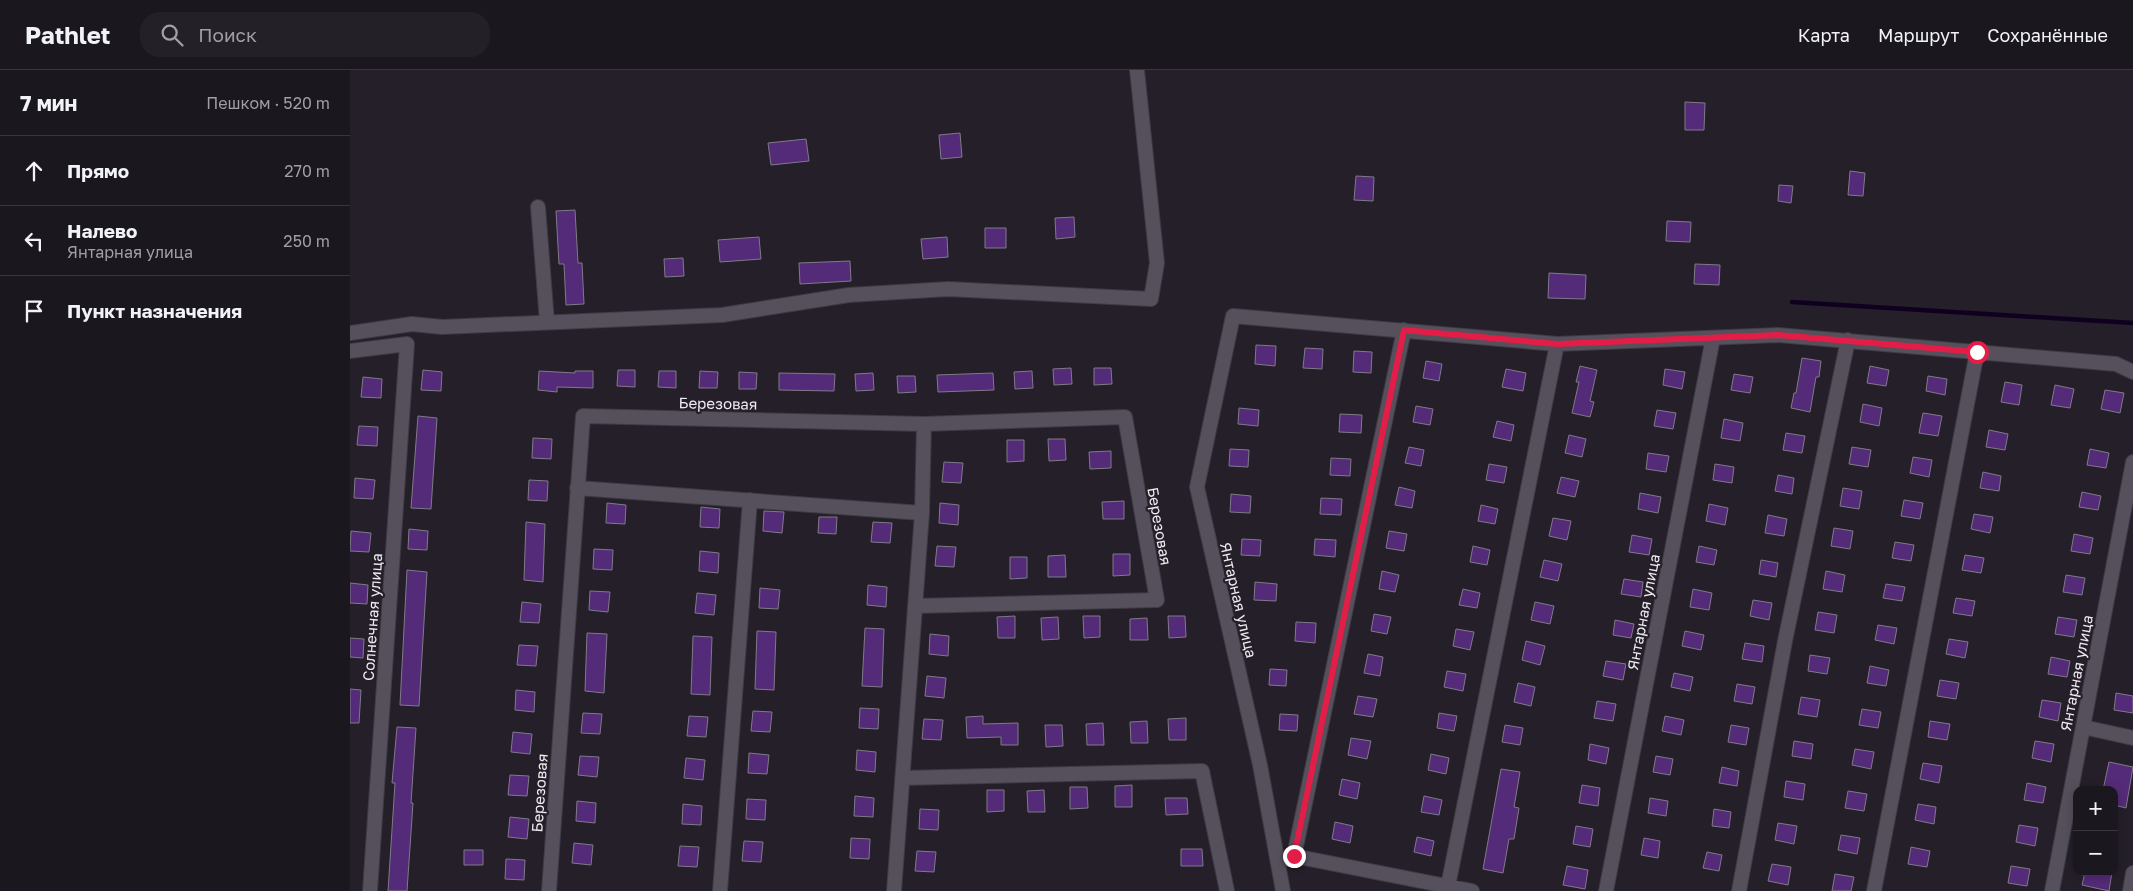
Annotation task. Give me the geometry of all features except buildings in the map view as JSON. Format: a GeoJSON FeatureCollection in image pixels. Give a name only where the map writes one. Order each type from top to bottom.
{"type":"FeatureCollection","features":[{"type":"Feature","properties":{"kind":"street"},"geometry":{"type":"LineString","coordinates":[[350,333],[412,324],[442,327],[722,314],[849,296],[948,289],[1151,299],[1157,263],[1137,70]]}},
{"type":"Feature","properties":{"kind":"street"},"geometry":{"type":"LineString","coordinates":[[538,207],[546,322]]}},
{"type":"Feature","properties":{"kind":"street","name":"Янтарная улица"},"geometry":{"type":"LineString","coordinates":[[1283,891],[1260,765],[1197,487],[1233,316],[1404,330]]}},
{"type":"Feature","properties":{"kind":"street"},"geometry":{"type":"LineString","coordinates":[[1294,856],[1404,330],[1557,344],[1778,335],[2116,364],[2133,372]]}},
{"type":"Feature","properties":{"kind":"street","name":"Янтарная улица"},"geometry":{"type":"LineString","coordinates":[[1606,891],[1713,338]]}},
{"type":"Feature","properties":{"kind":"street"},"geometry":{"type":"LineString","coordinates":[[1739,891],[1785,641],[1848,340]]}},
{"type":"Feature","properties":{"kind":"street","name":"Солнечная улица"},"geometry":{"type":"LineString","coordinates":[[350,351],[407,344],[370,891]]}},
{"type":"Feature","properties":{"kind":"street"},"geometry":{"type":"LineString","coordinates":[[1448,888],[1557,344]]}},
{"type":"Feature","properties":{"kind":"street"},"geometry":{"type":"LineString","coordinates":[[1874,891],[1977,352]]}},
{"type":"Feature","properties":{"kind":"street","name":"Березовая"},"geometry":{"type":"LineString","coordinates":[[549,891],[583,416],[924,424],[1125,417],[1157,600],[915,606]]}},
{"type":"Feature","properties":{"kind":"street"},"geometry":{"type":"LineString","coordinates":[[894,891],[922,513],[924,424]]}},
{"type":"Feature","properties":{"kind":"street","name":"Янтарная улица"},"geometry":{"type":"LineString","coordinates":[[2052,891],[2133,462]]}},
{"type":"Feature","properties":{"kind":"street"},"geometry":{"type":"LineString","coordinates":[[577,488],[922,513]]}},
{"type":"Feature","properties":{"kind":"street"},"geometry":{"type":"LineString","coordinates":[[720,891],[750,500]]}},
{"type":"Feature","properties":{"kind":"street"},"geometry":{"type":"LineString","coordinates":[[2082,728],[2133,738]]}},
{"type":"Feature","properties":{"kind":"street"},"geometry":{"type":"LineString","coordinates":[[902,778],[1202,771],[1227,891]]}},
{"type":"Feature","properties":{"kind":"street"},"geometry":{"type":"LineString","coordinates":[[1279,861],[1294,856],[1448,888],[1472,891]]}},
{"type":"Feature","properties":{"kind":"street"},"geometry":{"type":"LineString","coordinates":[[2130,891],[2133,873]]}},
{"type":"Feature","properties":{"kind":"waterway"},"geometry":{"type":"LineString","coordinates":[[1792,302],[2133,323]]}},
{"type":"Feature","properties":{"kind":"route"},"geometry":{"type":"LineString","coordinates":[[1294,856],[1404,330],[1557,344],[1778,335],[1977,352]]}}]}
